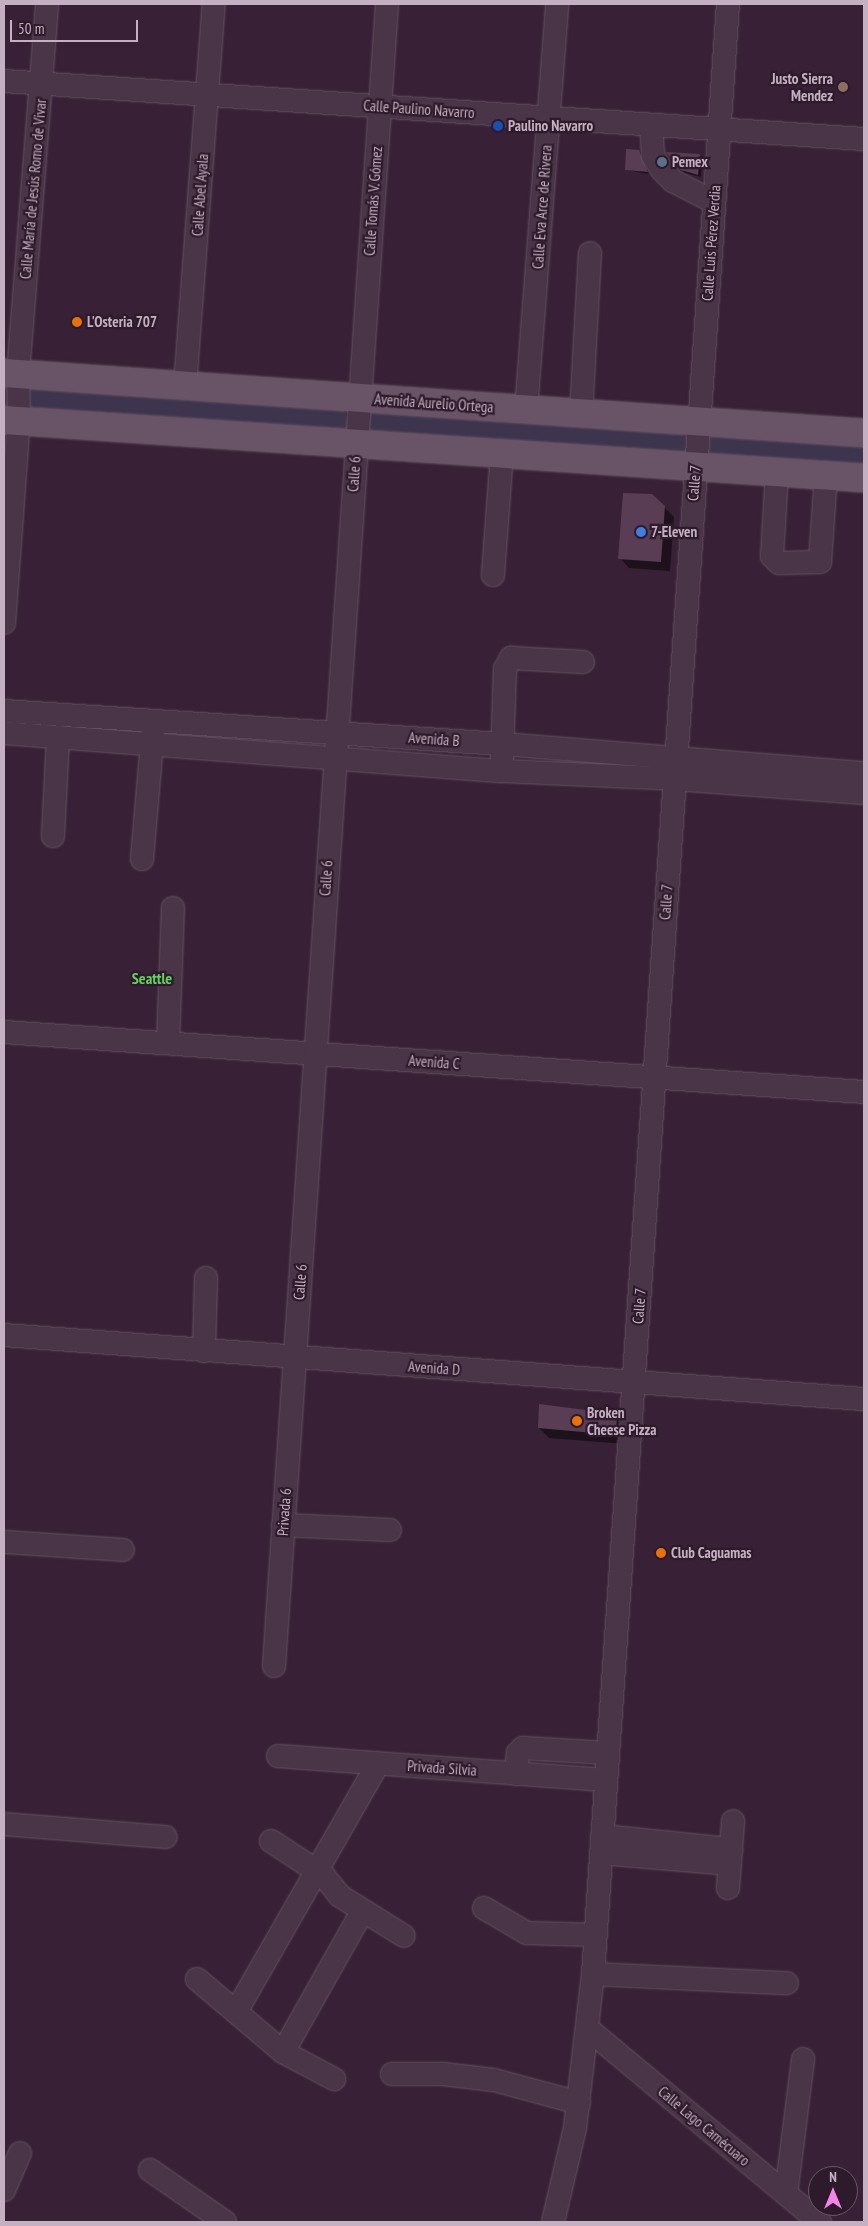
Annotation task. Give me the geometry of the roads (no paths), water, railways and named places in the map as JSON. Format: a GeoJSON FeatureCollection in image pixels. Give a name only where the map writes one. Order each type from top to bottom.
{"type":"FeatureCollection","features":[{"type":"Feature","properties":{"kind":"main road","name":"Avenida Aurelio Ortega"},"geometry":{"type":"LineString","coordinates":[[11,374],[864,433]]}},
{"type":"Feature","properties":{"kind":"main road"},"geometry":{"type":"LineString","coordinates":[[11,420],[864,478]]}},
{"type":"Feature","properties":{"kind":"street","name":"Calle María de Jesús Romo de Vivar"},"geometry":{"type":"LineString","coordinates":[[4,622],[11,374],[41,84],[47,4]]}},
{"type":"Feature","properties":{"kind":"street","name":"Calle Abel Ayala"},"geometry":{"type":"LineString","coordinates":[[185,386],[214,4]]}},
{"type":"Feature","properties":{"kind":"street","name":"Calle Tomás V. Gómez"},"geometry":{"type":"LineString","coordinates":[[359,398],[387,4]]}},
{"type":"Feature","properties":{"kind":"street","name":"Calle Eva Arce de Rivera"},"geometry":{"type":"LineString","coordinates":[[526,410],[557,4]]}},
{"type":"Feature","properties":{"kind":"street","name":"Calle Luis Pérez Verdia"},"geometry":{"type":"LineString","coordinates":[[698,422],[728,4]]}},
{"type":"Feature","properties":{"kind":"street","name":"Calle Paulino Navarro"},"geometry":{"type":"LineString","coordinates":[[4,81],[864,139]]}},
{"type":"Feature","properties":{"kind":"street"},"geometry":{"type":"LineString","coordinates":[[651,125],[653,156],[662,170],[673,181],[714,202]]}},
{"type":"Feature","properties":{"kind":"street"},"geometry":{"type":"LineString","coordinates":[[581,414],[590,253]]}},
{"type":"Feature","properties":{"kind":"street","name":"Calle 6"},"geometry":{"type":"LineString","coordinates":[[295,1358],[359,398]]}},
{"type":"Feature","properties":{"kind":"street","name":"Calle 7"},"geometry":{"type":"LineString","coordinates":[[554,2222],[579,2104],[593,1974],[698,422]]}},
{"type":"Feature","properties":{"kind":"street"},"geometry":{"type":"LineString","coordinates":[[493,575],[502,453]]}},
{"type":"Feature","properties":{"kind":"street"},"geometry":{"type":"LineString","coordinates":[[777,472],[772,556],[779,563],[820,562],[826,475]]}},
{"type":"Feature","properties":{"kind":"street"},"geometry":{"type":"LineString","coordinates":[[502,772],[505,669],[511,658],[583,662]]}},
{"type":"Feature","properties":{"kind":"street","name":"Avenida B"},"geometry":{"type":"LineString","coordinates":[[4,711],[502,744],[864,793]]}},
{"type":"Feature","properties":{"kind":"street"},"geometry":{"type":"LineString","coordinates":[[142,859],[154,721]]}},
{"type":"Feature","properties":{"kind":"street","name":"Avenida B"},"geometry":{"type":"LineString","coordinates":[[4,733],[502,772],[675,768],[864,773]]}},
{"type":"Feature","properties":{"kind":"street"},"geometry":{"type":"LineString","coordinates":[[52,836],[58,737]]}},
{"type":"Feature","properties":{"kind":"street"},"geometry":{"type":"LineString","coordinates":[[168,1043],[173,908]]}},
{"type":"Feature","properties":{"kind":"street","name":"Avenida C"},"geometry":{"type":"LineString","coordinates":[[4,1032],[864,1092]]}},
{"type":"Feature","properties":{"kind":"street"},"geometry":{"type":"LineString","coordinates":[[204,1351],[206,1278]]}},
{"type":"Feature","properties":{"kind":"street","name":"Avenida D"},"geometry":{"type":"LineString","coordinates":[[4,1335],[864,1399]]}},
{"type":"Feature","properties":{"kind":"street","name":"Privada 6"},"geometry":{"type":"LineString","coordinates":[[274,1666],[295,1358]]}},
{"type":"Feature","properties":{"kind":"street"},"geometry":{"type":"LineString","coordinates":[[284,1525],[390,1530]]}},
{"type":"Feature","properties":{"kind":"street"},"geometry":{"type":"LineString","coordinates":[[4,1542],[123,1550]]}},
{"type":"Feature","properties":{"kind":"street"},"geometry":{"type":"LineString","coordinates":[[516,1774],[518,1753],[523,1748],[607,1753]]}},
{"type":"Feature","properties":{"kind":"street","name":"Privada Silvia"},"geometry":{"type":"LineString","coordinates":[[278,1756],[605,1780]]}},
{"type":"Feature","properties":{"kind":"street"},"geometry":{"type":"LineString","coordinates":[[237,2010],[386,1764]]}},
{"type":"Feature","properties":{"kind":"street"},"geometry":{"type":"LineString","coordinates":[[728,1888],[733,1821]]}},
{"type":"Feature","properties":{"kind":"street"},"geometry":{"type":"LineString","coordinates":[[4,1824],[165,1837]]}},
{"type":"Feature","properties":{"kind":"street"},"geometry":{"type":"LineString","coordinates":[[271,1841],[362,1912],[404,1936]]}},
{"type":"Feature","properties":{"kind":"street"},"geometry":{"type":"LineString","coordinates":[[601,1844],[730,1856]]}},
{"type":"Feature","properties":{"kind":"street"},"geometry":{"type":"LineString","coordinates":[[484,1908],[526,1933],[595,1935]]}},
{"type":"Feature","properties":{"kind":"street"},"geometry":{"type":"LineString","coordinates":[[283,2052],[362,1912]]}},
{"type":"Feature","properties":{"kind":"street"},"geometry":{"type":"LineString","coordinates":[[593,1974],[787,1983]]}},
{"type":"Feature","properties":{"kind":"street"},"geometry":{"type":"LineString","coordinates":[[198,1980],[237,2010],[254,2031],[283,2052],[334,2079]]}},
{"type":"Feature","properties":{"kind":"street","name":"Calle Lago Camécuaro"},"geometry":{"type":"LineString","coordinates":[[588,2029],[820,2222]]}},
{"type":"Feature","properties":{"kind":"street"},"geometry":{"type":"LineString","coordinates":[[786,2194],[803,2059]]}},
{"type":"Feature","properties":{"kind":"street"},"geometry":{"type":"LineString","coordinates":[[392,2074],[443,2074],[494,2080],[579,2104]]}},
{"type":"Feature","properties":{"kind":"street"},"geometry":{"type":"LineString","coordinates":[[4,2190],[20,2154]]}},
{"type":"Feature","properties":{"kind":"street"},"geometry":{"type":"LineString","coordinates":[[150,2170],[225,2222]]}},
{"type":"Feature","properties":{"kind":"place","name":"Justo Sierra Mendez"},"geometry":{"type":"Point","coordinates":[843,87]}},
{"type":"Feature","properties":{"kind":"place","name":"Paulino Navarro"},"geometry":{"type":"Point","coordinates":[498,126]}},
{"type":"Feature","properties":{"kind":"place","name":"Pemex"},"geometry":{"type":"Point","coordinates":[662,162]}},
{"type":"Feature","properties":{"kind":"place","name":"L'Osteria 707"},"geometry":{"type":"Point","coordinates":[77,322]}},
{"type":"Feature","properties":{"kind":"place","name":"7-Eleven"},"geometry":{"type":"Point","coordinates":[641,532]}},
{"type":"Feature","properties":{"kind":"place","name":"Broken Cheese Pizza"},"geometry":{"type":"Point","coordinates":[577,1421]}},
{"type":"Feature","properties":{"kind":"place","name":"Club Caguamas"},"geometry":{"type":"Point","coordinates":[661,1553]}},
{"type":"Feature","properties":{"kind":"district","name":"Seattle"},"geometry":{"type":"Point","coordinates":[152,978]}}]}
